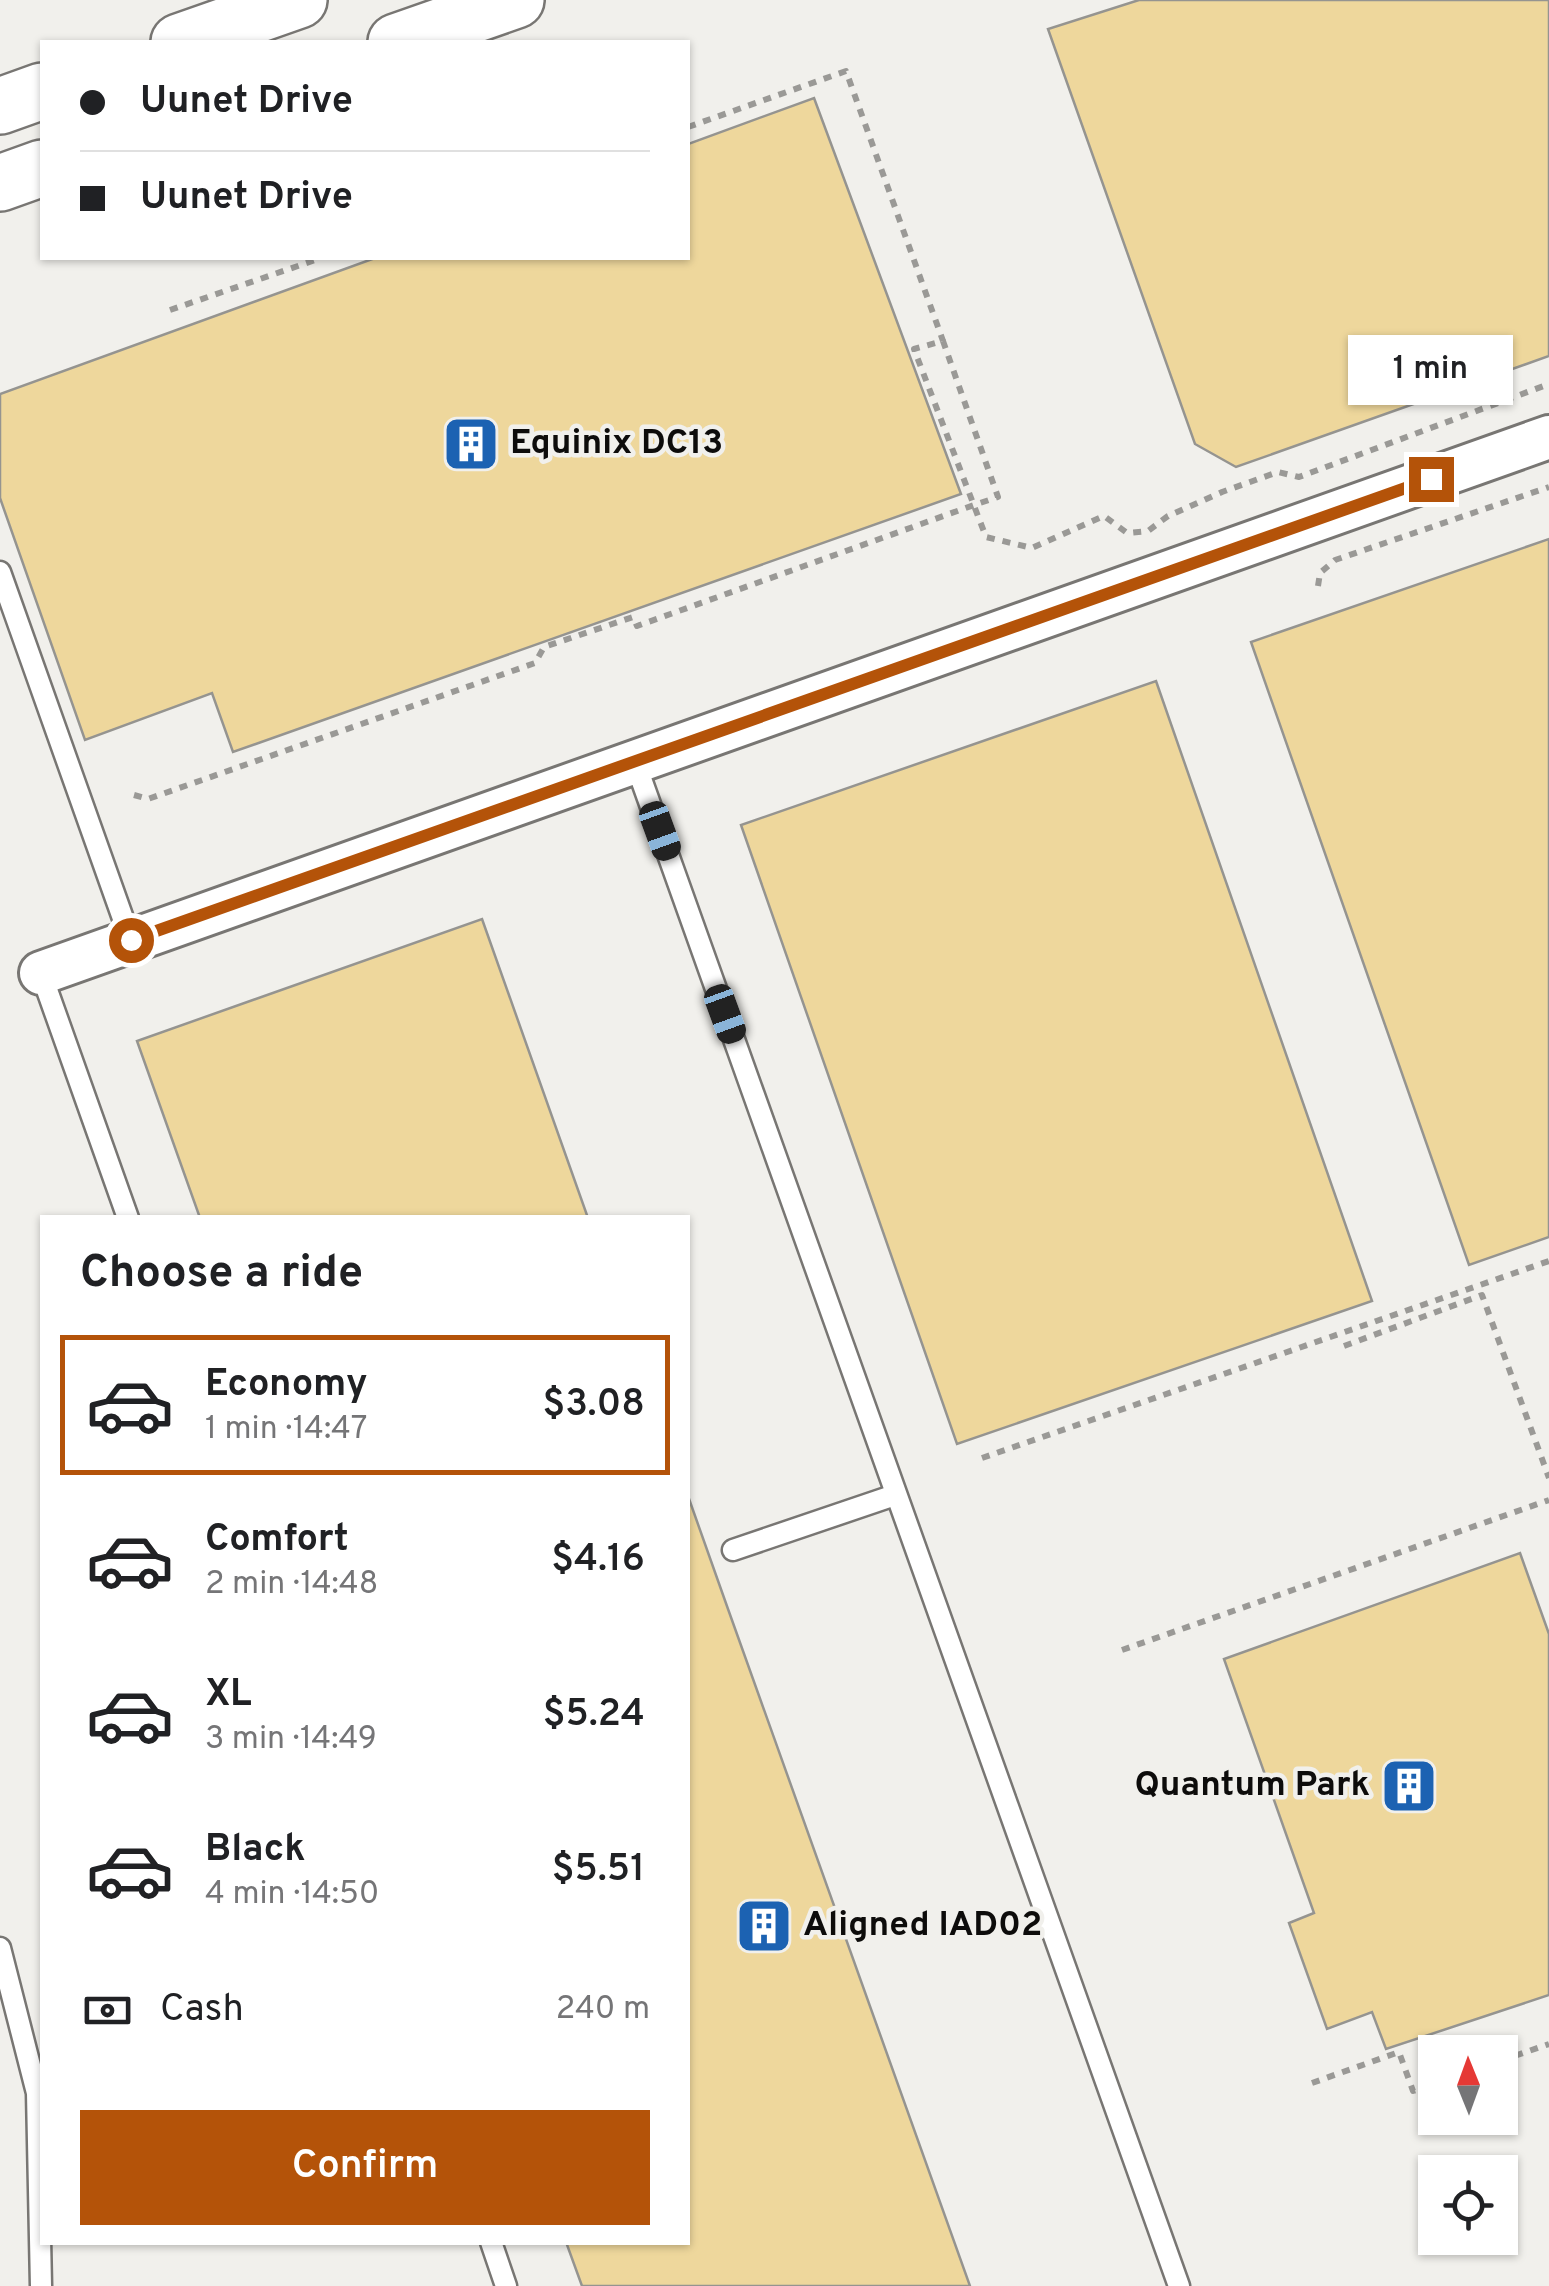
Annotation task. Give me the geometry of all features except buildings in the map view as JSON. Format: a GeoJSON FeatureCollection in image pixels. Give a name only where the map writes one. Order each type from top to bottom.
{"type":"FeatureCollection","features":[{"type":"Feature","properties":{"kind":"main road"},"geometry":{"type":"LineString","coordinates":[[185,40],[300,0]]}},
{"type":"Feature","properties":{"kind":"main road"},"geometry":{"type":"LineString","coordinates":[[402,40],[516,0]]}},
{"type":"Feature","properties":{"kind":"main road"},"geometry":{"type":"LineString","coordinates":[[0,106],[40,92]]}},
{"type":"Feature","properties":{"kind":"main road"},"geometry":{"type":"LineString","coordinates":[[0,183],[40,169]]}},
{"type":"Feature","properties":{"kind":"street"},"geometry":{"type":"LineString","coordinates":[[41,974],[1549,437]]}},
{"type":"Feature","properties":{"kind":"lane"},"geometry":{"type":"LineString","coordinates":[[0,572],[131,940]]}},
{"type":"Feature","properties":{"kind":"lane"},"geometry":{"type":"LineString","coordinates":[[635,762],[894,1496],[1180,2286]]}},
{"type":"Feature","properties":{"kind":"lane"},"geometry":{"type":"LineString","coordinates":[[41,974],[127,1215]]}},
{"type":"Feature","properties":{"kind":"lane"},"geometry":{"type":"LineString","coordinates":[[733,1550],[894,1496]]}},
{"type":"Feature","properties":{"kind":"lane"},"geometry":{"type":"LineString","coordinates":[[0,1948],[37,2093],[40,2238]]}},
{"type":"Feature","properties":{"kind":"lane"},"geometry":{"type":"LineString","coordinates":[[40,2245],[41,2286]]}},
{"type":"Feature","properties":{"kind":"lane"},"geometry":{"type":"LineString","coordinates":[[492,2245],[506,2286]]}},
{"type":"Feature","properties":{"kind":"path"},"geometry":{"type":"LineString","coordinates":[[134,795],[148,799],[535,662],[544,648],[633,617],[637,626],[998,498],[846,71],[690,126]]}},
{"type":"Feature","properties":{"kind":"path"},"geometry":{"type":"LineString","coordinates":[[170,310],[315,260]]}},
{"type":"Feature","properties":{"kind":"path"},"geometry":{"type":"LineString","coordinates":[[943,341],[914,349],[986,537],[1032,548],[1104,516],[1127,533],[1148,530],[1168,516],[1222,492],[1278,472],[1299,476],[1549,384]]}},
{"type":"Feature","properties":{"kind":"path"},"geometry":{"type":"LineString","coordinates":[[1318,586],[1320,573],[1335,560],[1549,487]]}},
{"type":"Feature","properties":{"kind":"path"},"geometry":{"type":"LineString","coordinates":[[982,1458],[1549,1261]]}},
{"type":"Feature","properties":{"kind":"path"},"geometry":{"type":"LineString","coordinates":[[1346,1331],[1347,1345],[1482,1295],[1549,1478]]}},
{"type":"Feature","properties":{"kind":"path"},"geometry":{"type":"LineString","coordinates":[[1122,1650],[1549,1500]]}},
{"type":"Feature","properties":{"kind":"path"},"geometry":{"type":"LineString","coordinates":[[1518,2055],[1549,2044]]}},
{"type":"Feature","properties":{"kind":"path"},"geometry":{"type":"LineString","coordinates":[[1312,2082],[1399,2052],[1413,2092],[1418,2090]]}},
{"type":"Feature","properties":{"kind":"place","name":"Equinix DC13"},"geometry":{"type":"Point","coordinates":[471,444]}},
{"type":"Feature","properties":{"kind":"place","name":"Quantum Park"},"geometry":{"type":"Point","coordinates":[1409,1786]}},
{"type":"Feature","properties":{"kind":"place","name":"Aligned IAD02"},"geometry":{"type":"Point","coordinates":[764,1926]}},
{"type":"Feature","properties":{"kind":"route"},"geometry":{"type":"LineString","coordinates":[[131,940],[1431,479]]}}]}
